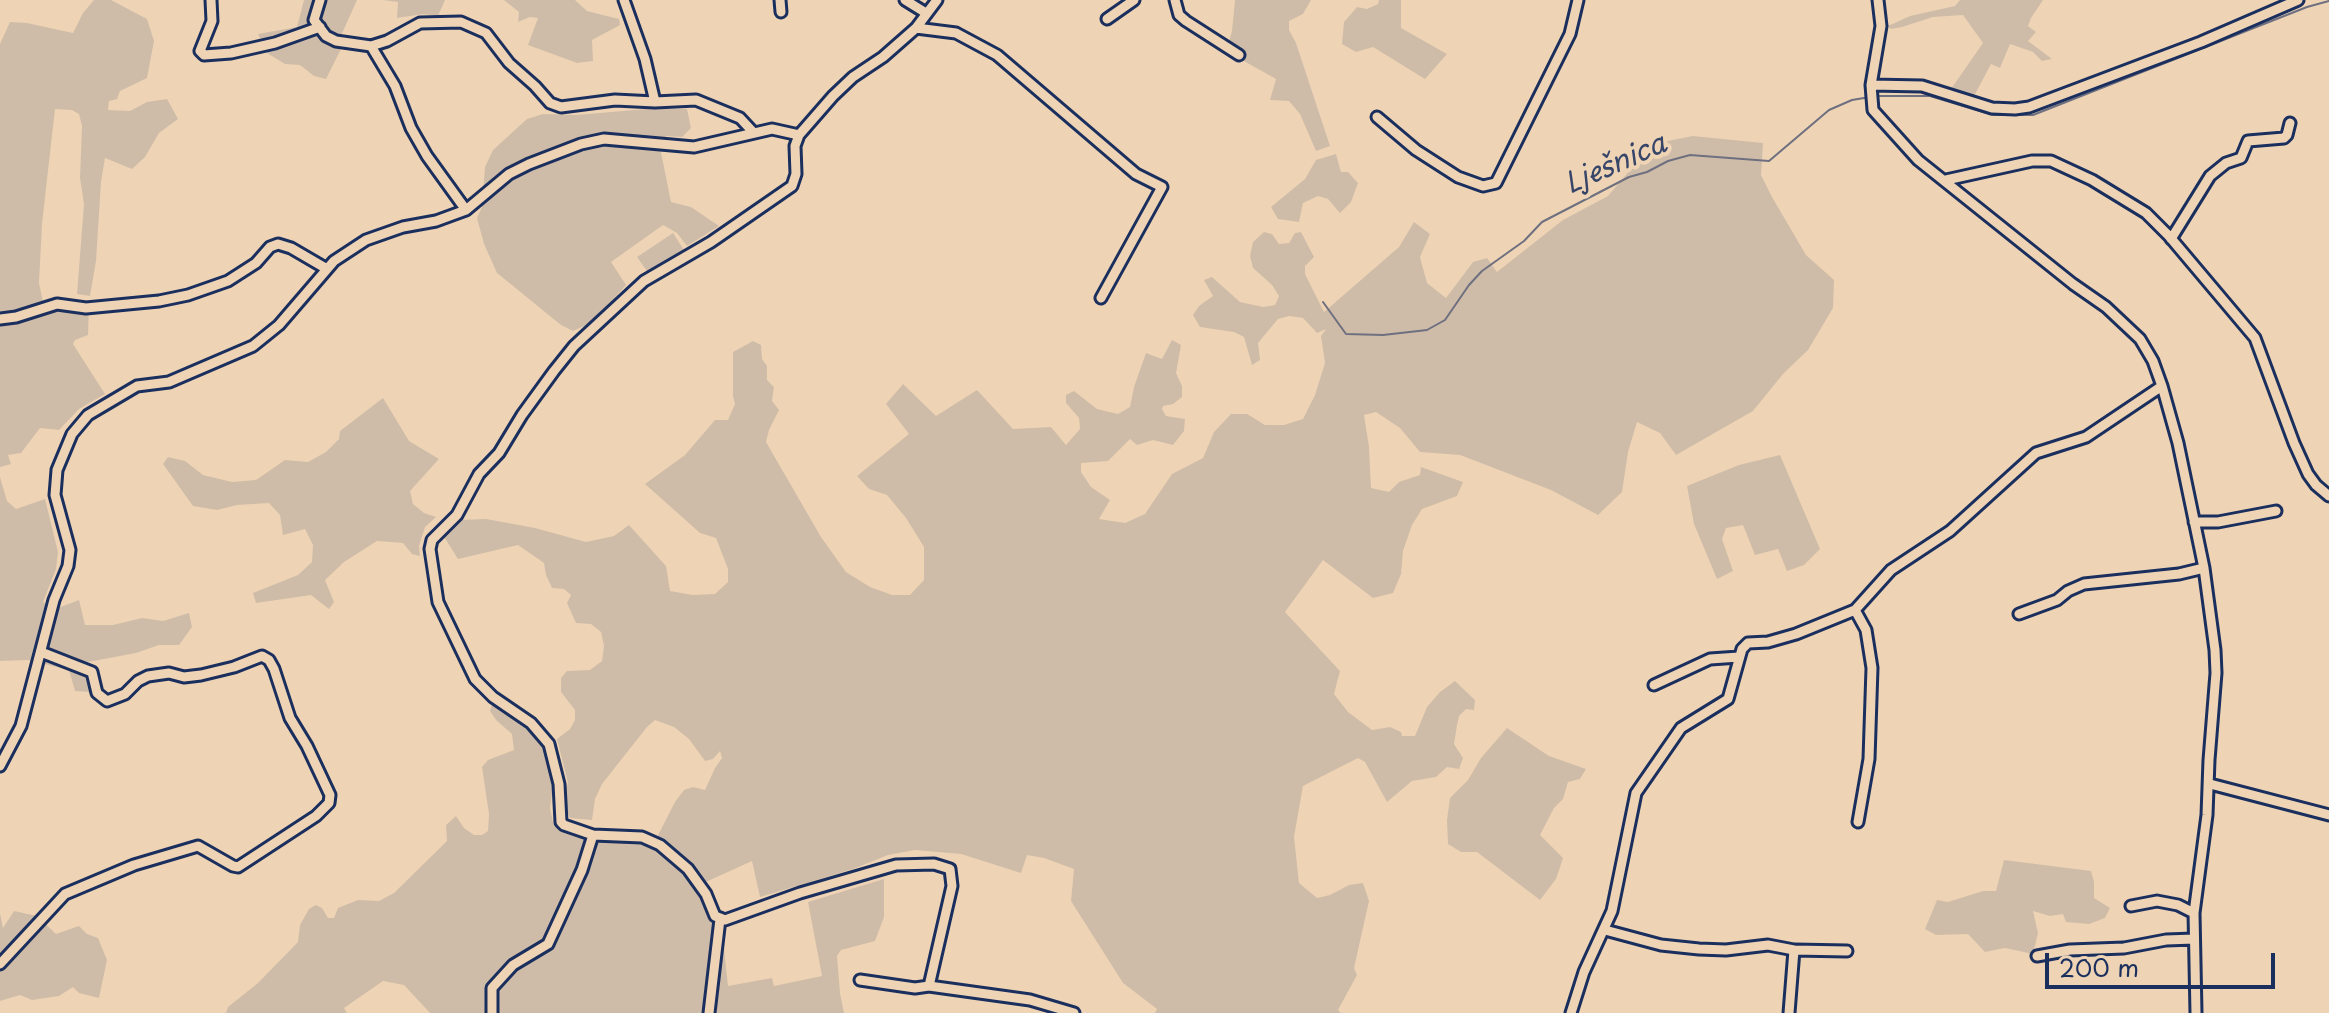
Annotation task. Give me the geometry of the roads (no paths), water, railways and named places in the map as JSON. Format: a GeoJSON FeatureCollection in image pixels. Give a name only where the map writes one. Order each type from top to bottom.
{"type":"FeatureCollection","features":[{"type":"Feature","properties":{"kind":"street"},"geometry":{"type":"LineString","coordinates":[[211,0],[212,21],[200,51],[204,55],[231,53],[275,43],[320,27]]}},
{"type":"Feature","properties":{"kind":"street"},"geometry":{"type":"LineString","coordinates":[[320,0],[314,20],[326,36],[336,41],[371,46],[420,23],[461,22],[486,33],[509,63],[550,103],[561,107],[615,100],[696,100],[740,118],[753,132]]}},
{"type":"Feature","properties":{"kind":"street"},"geometry":{"type":"LineString","coordinates":[[624,0],[645,59],[655,102]]}},
{"type":"Feature","properties":{"kind":"street"},"geometry":{"type":"LineString","coordinates":[[780,0],[781,12]]}},
{"type":"Feature","properties":{"kind":"street"},"geometry":{"type":"LineString","coordinates":[[905,0],[926,13]]}},
{"type":"Feature","properties":{"kind":"street"},"geometry":{"type":"LineString","coordinates":[[929,986],[952,886],[950,869],[934,864],[896,865],[800,893],[725,920],[715,916],[706,894],[688,869],[660,845],[642,837],[593,835],[569,828],[561,822],[559,784],[549,744],[542,733],[484,689],[468,666],[438,602],[430,549],[432,540],[457,515],[479,474],[499,453],[522,415],[574,346],[644,281],[711,242],[792,186],[796,174],[795,146],[799,135],[853,77],[883,57],[916,28],[937,0]]}},
{"type":"Feature","properties":{"kind":"street"},"geometry":{"type":"LineString","coordinates":[[1107,19],[1134,0]]}},
{"type":"Feature","properties":{"kind":"street"},"geometry":{"type":"LineString","coordinates":[[1175,0],[1179,15],[1239,55]]}},
{"type":"Feature","properties":{"kind":"street"},"geometry":{"type":"LineString","coordinates":[[1377,117],[1416,150],[1458,177],[1483,186],[1496,183],[1570,34],[1578,0]]}},
{"type":"Feature","properties":{"kind":"street"},"geometry":{"type":"LineString","coordinates":[[1878,0],[1881,26],[1871,89],[1873,110],[1906,149],[2117,317],[2140,339],[2153,361],[2162,386],[2178,443],[2204,568],[2216,673],[2210,784],[2194,913],[2196,1013]]}},
{"type":"Feature","properties":{"kind":"street"},"geometry":{"type":"LineString","coordinates":[[1871,89],[1922,86],[1992,108],[2029,107],[2201,42],[2298,0]]}},
{"type":"Feature","properties":{"kind":"street"},"geometry":{"type":"LineString","coordinates":[[916,28],[956,33],[997,55],[1136,174],[1162,187],[1101,298]]}},
{"type":"Feature","properties":{"kind":"street"},"geometry":{"type":"LineString","coordinates":[[371,46],[395,86],[418,141],[449,190],[466,210]]}},
{"type":"Feature","properties":{"kind":"street"},"geometry":{"type":"LineString","coordinates":[[2171,239],[2210,176],[2226,163],[2241,158],[2248,141],[2284,138],[2290,123]]}},
{"type":"Feature","properties":{"kind":"street"},"geometry":{"type":"LineString","coordinates":[[0,766],[21,726],[54,600],[62,587],[68,566],[70,550],[55,495],[62,454],[72,434],[88,415],[137,386],[169,382],[253,346],[279,325],[327,269],[366,240],[466,210],[509,174],[581,144],[604,139],[694,147],[772,129],[799,135]]}},
{"type":"Feature","properties":{"kind":"street"},"geometry":{"type":"LineString","coordinates":[[1946,180],[2032,161],[2051,161],[2121,196],[2146,213],[2255,338],[2308,474],[2329,496]]}},
{"type":"Feature","properties":{"kind":"street"},"geometry":{"type":"LineString","coordinates":[[0,319],[57,304],[86,308],[188,295],[228,281],[278,244],[327,269]]}},
{"type":"Feature","properties":{"kind":"street"},"geometry":{"type":"LineString","coordinates":[[1571,1013],[1584,972],[1605,930],[1620,878],[1636,793],[1681,728],[1728,699],[1739,657],[1748,643],[1768,642],[1796,634],[1855,610],[1891,570],[1950,531],[2036,453],[2086,437],[2162,386]]}},
{"type":"Feature","properties":{"kind":"street"},"geometry":{"type":"LineString","coordinates":[[2194,522],[2218,522],[2276,511]]}},
{"type":"Feature","properties":{"kind":"street"},"geometry":{"type":"LineString","coordinates":[[2019,614],[2057,600],[2084,584],[2179,574],[2204,568]]}},
{"type":"Feature","properties":{"kind":"street"},"geometry":{"type":"LineString","coordinates":[[1855,610],[1866,630],[1872,668],[1869,759],[1858,822]]}},
{"type":"Feature","properties":{"kind":"street"},"geometry":{"type":"LineString","coordinates":[[0,964],[65,894],[134,865],[198,846],[238,867],[316,816],[329,803],[330,795],[290,718],[274,669],[269,660],[262,656],[201,675],[184,677],[169,673],[148,676],[125,694],[107,701],[97,693],[92,672],[41,652]]}},
{"type":"Feature","properties":{"kind":"street"},"geometry":{"type":"LineString","coordinates":[[1654,685],[1710,659],[1739,657]]}},
{"type":"Feature","properties":{"kind":"street"},"geometry":{"type":"LineString","coordinates":[[2210,784],[2329,815]]}},
{"type":"Feature","properties":{"kind":"street"},"geometry":{"type":"LineString","coordinates":[[492,1013],[492,988],[513,965],[548,944],[582,870],[593,835]]}},
{"type":"Feature","properties":{"kind":"street"},"geometry":{"type":"LineString","coordinates":[[2131,906],[2157,901],[2178,905],[2194,913]]}},
{"type":"Feature","properties":{"kind":"street"},"geometry":{"type":"LineString","coordinates":[[709,1013],[720,919]]}},
{"type":"Feature","properties":{"kind":"street"},"geometry":{"type":"LineString","coordinates":[[1605,930],[1661,945],[1726,950],[1768,945],[1794,950],[1847,951]]}},
{"type":"Feature","properties":{"kind":"street"},"geometry":{"type":"LineString","coordinates":[[2037,956],[2070,950],[2124,948],[2156,941],[2194,939]]}},
{"type":"Feature","properties":{"kind":"street"},"geometry":{"type":"LineString","coordinates":[[1789,1013],[1794,950]]}},
{"type":"Feature","properties":{"kind":"street"},"geometry":{"type":"LineString","coordinates":[[860,980],[1030,1000],[1074,1013]]}},
{"type":"Feature","properties":{"kind":"waterway","name":"Lješnica"},"geometry":{"type":"LineString","coordinates":[[1877,96],[1930,96],[1993,115],[2033,115],[2329,1]]}},
{"type":"Feature","properties":{"kind":"waterway","name":"Lješnica"},"geometry":{"type":"LineString","coordinates":[[1323,302],[1346,334],[1383,335],[1427,330],[1445,320],[1482,271],[1524,241],[1542,222],[1629,177],[1690,155],[1769,161],[1829,110],[1852,100],[1870,97]]}}]}
